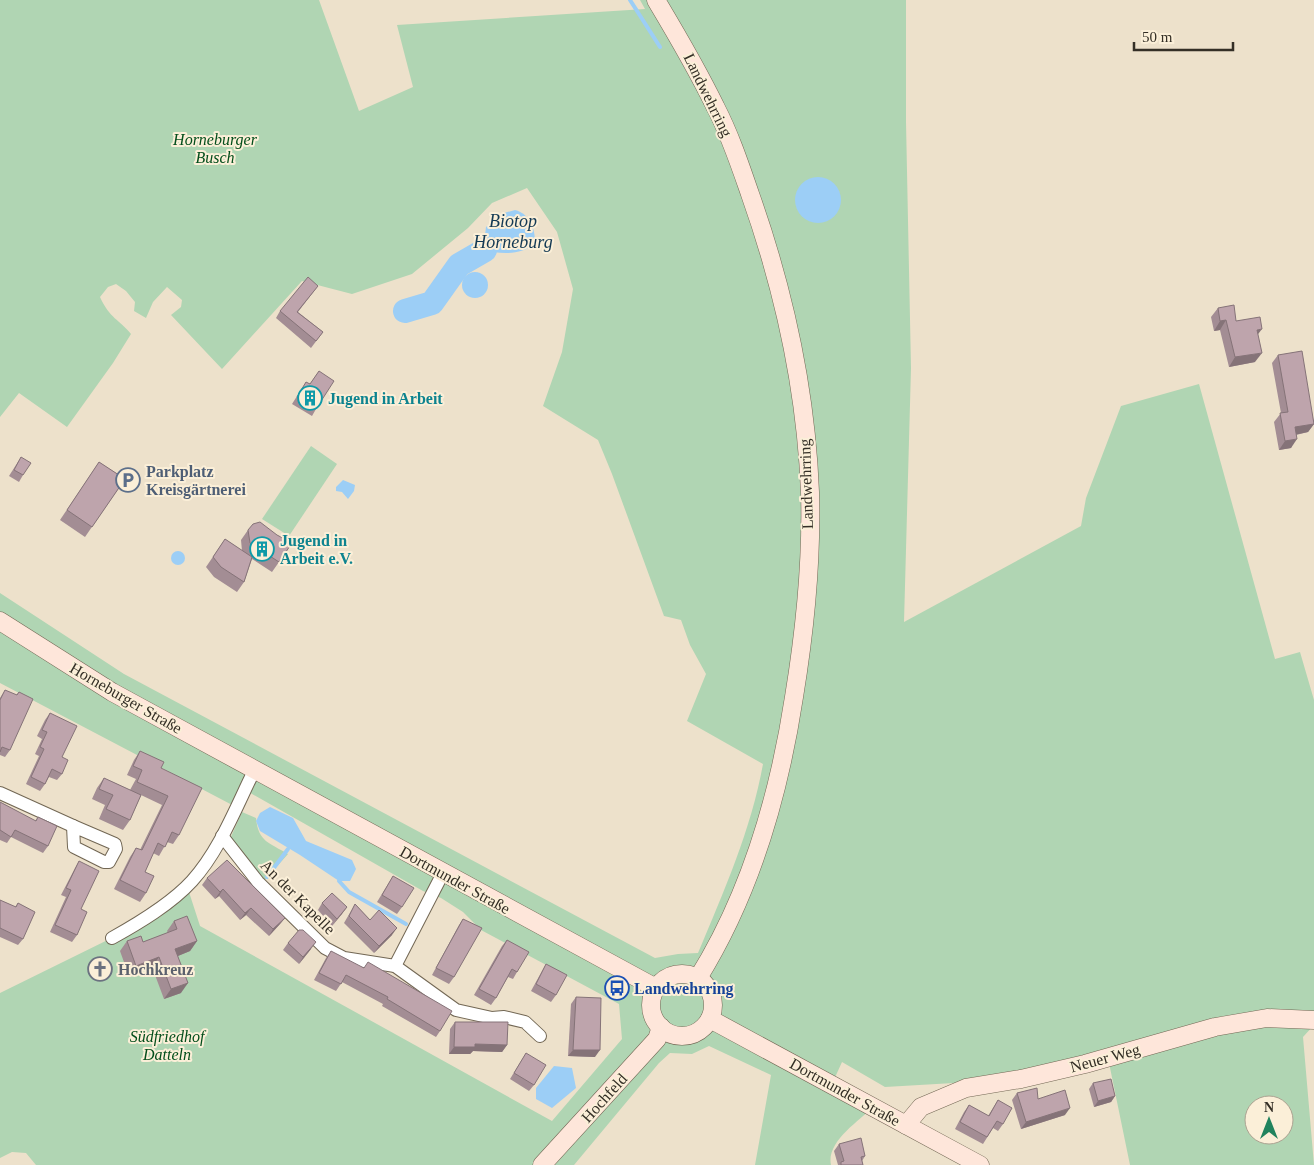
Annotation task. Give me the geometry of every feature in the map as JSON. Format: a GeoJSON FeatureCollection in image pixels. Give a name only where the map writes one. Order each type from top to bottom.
{"type":"FeatureCollection","features":[{"type":"Feature","properties":{"kind":"main road","name":"Landwehrring"},"geometry":{"type":"LineString","coordinates":[[656,0],[718,110],[770,250],[790,336],[800,394],[810,493],[802,648],[786,746],[762,840],[739,898],[698,978]]}},
{"type":"Feature","properties":{"kind":"main road","name":"Horneburger Straße"},"geometry":{"type":"LineString","coordinates":[[0,621],[112,692],[254,771]]}},
{"type":"Feature","properties":{"kind":"main road","name":"Dortmunder Straße"},"geometry":{"type":"LineString","coordinates":[[254,771],[656,988]]}},
{"type":"Feature","properties":{"kind":"main road"},"geometry":{"type":"LineString","coordinates":[[689,974],[698,978],[710,992],[713,1000],[710,1018],[704,1026],[688,1035],[669,1033],[654,1018],[652,1008],[656,988],[670,976],[689,974]]}},
{"type":"Feature","properties":{"kind":"main road","name":"Dortmunder Straße"},"geometry":{"type":"LineString","coordinates":[[710,1018],[980,1165]]}},
{"type":"Feature","properties":{"kind":"main road","name":"Neuer Weg"},"geometry":{"type":"LineString","coordinates":[[906,1125],[921,1107],[966,1088],[1022,1079],[1085,1064],[1215,1027],[1267,1018],[1314,1020]]}},
{"type":"Feature","properties":{"kind":"main road","name":"Hochfeld"},"geometry":{"type":"LineString","coordinates":[[542,1165],[657,1039],[661,1027]]}},
{"type":"Feature","properties":{"kind":"street"},"geometry":{"type":"LineString","coordinates":[[112,938],[139,922],[192,881],[222,836],[254,771]]}},
{"type":"Feature","properties":{"kind":"street"},"geometry":{"type":"LineString","coordinates":[[0,793],[73,826]]}},
{"type":"Feature","properties":{"kind":"street","name":"An der Kapelle"},"geometry":{"type":"LineString","coordinates":[[222,836],[258,882],[325,948],[344,958],[395,966],[456,1010],[492,1018],[504,1016],[525,1022],[540,1036]]}},
{"type":"Feature","properties":{"kind":"street"},"geometry":{"type":"LineString","coordinates":[[395,966],[442,873]]}},
{"type":"Feature","properties":{"kind":"green space"},"geometry":{"type":"Polygon","coordinates":[[[0,0],[319,0],[359,111],[413,87],[397,25],[645,9],[640,0],[906,0],[906,122],[911,368],[904,622],[1081,526],[1086,498],[1121,406],[1199,384],[1275,659],[1300,652],[1314,700],[1314,1025],[1303,1037],[1314,1165],[1130,1165],[1108,1058],[1021,1079],[885,1087],[842,1062],[832,1084],[873,1107],[838,1140],[833,1148],[831,1165],[755,1165],[771,1075],[709,1046],[692,1054],[670,1053],[659,1063],[574,1165],[36,1165],[26,1153],[12,1152],[0,1158],[0,993],[132,928],[160,917],[189,892],[200,926],[552,1121],[622,1039],[619,1004],[481,930],[463,912],[441,898],[423,891],[245,790],[236,807],[0,683],[0,593],[124,674],[655,958],[698,953],[744,836],[758,789],[763,764],[687,721],[706,674],[690,645],[681,620],[664,616],[598,440],[543,406],[562,352],[573,289],[557,232],[527,188],[492,203],[468,228],[412,274],[352,294],[302,281],[222,369],[171,315],[181,307],[182,300],[167,287],[153,302],[146,318],[134,311],[135,302],[126,291],[116,284],[108,287],[100,297],[111,314],[131,334],[113,363],[67,427],[19,393],[0,417],[0,0]]]}},
{"type":"Feature","properties":{"kind":"green space"},"geometry":{"type":"Polygon","coordinates":[[[311,446],[337,464],[289,536],[262,519],[311,446]]]}},
{"type":"Feature","properties":{"kind":"green space"},"geometry":{"type":"Polygon","coordinates":[[[242,812],[256,818],[259,832],[266,841],[288,854],[264,881],[230,839],[242,812]]]}},
{"type":"Feature","properties":{"kind":"water"},"geometry":{"type":"Polygon","coordinates":[[[814,177],[822,177],[831,181],[837,187],[841,200],[837,213],[831,219],[822,223],[814,223],[805,219],[799,213],[795,204],[795,196],[799,187],[805,181],[814,177]]]}},
{"type":"Feature","properties":{"kind":"water","name":"Biotop Horneburg"},"geometry":{"type":"Polygon","coordinates":[[[515,210],[531,222],[535,243],[523,250],[510,253],[483,250],[486,227],[504,213],[515,210]]]}},
{"type":"Feature","properties":{"kind":"water"},"geometry":{"type":"Polygon","coordinates":[[[475,272],[484,276],[488,285],[484,294],[475,298],[466,294],[462,285],[466,276],[475,272]]]}},
{"type":"Feature","properties":{"kind":"water"},"geometry":{"type":"Polygon","coordinates":[[[343,480],[355,485],[354,491],[348,499],[342,492],[336,491],[336,487],[343,480]]]}},
{"type":"Feature","properties":{"kind":"water"},"geometry":{"type":"Polygon","coordinates":[[[175,551],[181,551],[185,558],[181,565],[175,565],[171,561],[171,555],[175,551]]]}},
{"type":"Feature","properties":{"kind":"water"},"geometry":{"type":"Polygon","coordinates":[[[270,807],[293,818],[306,841],[352,860],[356,869],[350,881],[339,881],[260,831],[256,821],[260,813],[270,807]]]}},
{"type":"Feature","properties":{"kind":"water"},"geometry":{"type":"Polygon","coordinates":[[[554,1066],[572,1068],[576,1088],[552,1108],[536,1099],[536,1088],[554,1066]]]}},
{"type":"Feature","properties":{"kind":"building"},"geometry":{"type":"Polygon","coordinates":[[[308,277],[318,286],[297,312],[323,332],[316,341],[280,311],[308,277]]]}},
{"type":"Feature","properties":{"kind":"building"},"geometry":{"type":"Polygon","coordinates":[[[1234,305],[1236,321],[1260,317],[1262,329],[1257,330],[1262,353],[1235,357],[1226,320],[1220,321],[1218,308],[1234,305]]]}},
{"type":"Feature","properties":{"kind":"building"},"geometry":{"type":"Polygon","coordinates":[[[1302,351],[1314,424],[1295,427],[1297,439],[1285,441],[1280,413],[1288,412],[1278,355],[1302,351]]]}},
{"type":"Feature","properties":{"kind":"building","name":"Jugend in Arbeit"},"geometry":{"type":"Polygon","coordinates":[[[319,371],[334,381],[316,409],[297,397],[306,382],[310,384],[319,371]]]}},
{"type":"Feature","properties":{"kind":"building"},"geometry":{"type":"Polygon","coordinates":[[[21,457],[31,463],[23,475],[14,470],[21,457]]]}},
{"type":"Feature","properties":{"kind":"building"},"geometry":{"type":"Polygon","coordinates":[[[99,462],[125,479],[92,527],[67,510],[99,462]]]}},
{"type":"Feature","properties":{"kind":"building"},"geometry":{"type":"Polygon","coordinates":[[[260,522],[277,535],[292,543],[279,562],[250,543],[248,530],[253,524],[260,522]]]}},
{"type":"Feature","properties":{"kind":"building"},"geometry":{"type":"Polygon","coordinates":[[[225,539],[252,557],[244,582],[221,567],[213,557],[225,539]]]}},
{"type":"Feature","properties":{"kind":"building"},"geometry":{"type":"Polygon","coordinates":[[[5,690],[17,695],[19,692],[33,699],[10,750],[2,747],[0,752],[0,700],[5,690]]]}},
{"type":"Feature","properties":{"kind":"building"},"geometry":{"type":"Polygon","coordinates":[[[50,713],[77,726],[62,757],[68,760],[62,774],[52,769],[45,784],[31,777],[44,749],[40,747],[47,732],[42,730],[50,713]]]}},
{"type":"Feature","properties":{"kind":"building"},"geometry":{"type":"Polygon","coordinates":[[[140,751],[164,762],[161,768],[202,788],[179,835],[172,832],[165,847],[158,843],[145,872],[154,876],[146,893],[120,880],[136,848],[142,850],[168,796],[137,782],[142,770],[133,766],[140,751]]]}},
{"type":"Feature","properties":{"kind":"building"},"geometry":{"type":"Polygon","coordinates":[[[104,778],[141,795],[130,820],[106,809],[113,795],[99,789],[104,778]]]}},
{"type":"Feature","properties":{"kind":"building"},"geometry":{"type":"Polygon","coordinates":[[[0,802],[36,821],[38,817],[57,826],[48,846],[15,830],[11,837],[0,830],[0,802]]]}},
{"type":"Feature","properties":{"kind":"building"},"geometry":{"type":"Polygon","coordinates":[[[227,860],[285,918],[273,929],[251,908],[245,913],[223,889],[220,892],[207,878],[227,860]]]}},
{"type":"Feature","properties":{"kind":"building"},"geometry":{"type":"Polygon","coordinates":[[[79,861],[99,871],[81,909],[87,912],[77,935],[55,925],[71,890],[66,888],[79,861]]]}},
{"type":"Feature","properties":{"kind":"building"},"geometry":{"type":"Polygon","coordinates":[[[393,876],[414,888],[402,907],[382,895],[393,876]]]}},
{"type":"Feature","properties":{"kind":"building"},"geometry":{"type":"Polygon","coordinates":[[[332,893],[347,907],[337,919],[322,903],[332,893]]]}},
{"type":"Feature","properties":{"kind":"building"},"geometry":{"type":"Polygon","coordinates":[[[0,900],[16,907],[18,903],[35,912],[23,939],[0,928],[0,900]]]}},
{"type":"Feature","properties":{"kind":"building"},"geometry":{"type":"Polygon","coordinates":[[[355,904],[370,920],[379,910],[397,928],[379,946],[349,916],[355,904]]]}},
{"type":"Feature","properties":{"kind":"building"},"geometry":{"type":"Polygon","coordinates":[[[187,916],[197,941],[175,949],[188,983],[171,989],[159,957],[136,966],[127,941],[141,936],[143,942],[177,929],[174,921],[187,916]]]}},
{"type":"Feature","properties":{"kind":"building"},"geometry":{"type":"Polygon","coordinates":[[[463,919],[482,928],[454,977],[436,968],[463,919]]]}},
{"type":"Feature","properties":{"kind":"building"},"geometry":{"type":"Polygon","coordinates":[[[299,930],[303,930],[316,942],[303,957],[288,943],[299,930]]]}},
{"type":"Feature","properties":{"kind":"building"},"geometry":{"type":"Polygon","coordinates":[[[507,940],[529,952],[517,972],[512,969],[496,998],[479,989],[507,940]]]}},
{"type":"Feature","properties":{"kind":"building"},"geometry":{"type":"Polygon","coordinates":[[[331,951],[364,968],[368,962],[452,1011],[440,1031],[387,999],[388,997],[346,975],[341,984],[319,973],[331,951]]]}},
{"type":"Feature","properties":{"kind":"building"},"geometry":{"type":"Polygon","coordinates":[[[546,964],[567,975],[556,995],[536,984],[546,964]]]}},
{"type":"Feature","properties":{"kind":"building"},"geometry":{"type":"Polygon","coordinates":[[[576,997],[601,998],[600,1050],[573,1050],[576,997]]]}},
{"type":"Feature","properties":{"kind":"building"},"geometry":{"type":"Polygon","coordinates":[[[455,1022],[508,1022],[507,1045],[475,1044],[475,1047],[454,1047],[455,1022]]]}},
{"type":"Feature","properties":{"kind":"building"},"geometry":{"type":"Polygon","coordinates":[[[526,1053],[546,1065],[534,1085],[514,1073],[526,1053]]]}},
{"type":"Feature","properties":{"kind":"building"},"geometry":{"type":"Polygon","coordinates":[[[1111,1079],[1115,1096],[1098,1101],[1093,1083],[1111,1079]]]}},
{"type":"Feature","properties":{"kind":"building"},"geometry":{"type":"Polygon","coordinates":[[[1037,1088],[1038,1099],[1065,1090],[1070,1108],[1026,1122],[1017,1093],[1037,1088]]]}},
{"type":"Feature","properties":{"kind":"building"},"geometry":{"type":"Polygon","coordinates":[[[998,1100],[1012,1108],[1003,1124],[997,1121],[987,1137],[960,1122],[969,1105],[989,1116],[998,1100]]]}},
{"type":"Feature","properties":{"kind":"building"},"geometry":{"type":"Polygon","coordinates":[[[861,1138],[865,1156],[861,1157],[863,1165],[841,1165],[841,1162],[844,1161],[839,1144],[861,1138]]]}},
{"type":"Feature","properties":{"kind":"waterway"},"geometry":{"type":"LineString","coordinates":[[630,0],[660,47]]}},
{"type":"Feature","properties":{"kind":"waterway"},"geometry":{"type":"LineString","coordinates":[[405,311],[432,303],[459,265],[485,250]]}},
{"type":"Feature","properties":{"kind":"waterway"},"geometry":{"type":"LineString","coordinates":[[267,877],[288,849]]}},
{"type":"Feature","properties":{"kind":"waterway"},"geometry":{"type":"LineString","coordinates":[[339,881],[349,892],[406,924]]}},
{"type":"Feature","properties":{"kind":"place","name":"Jugend in Arbeit"},"geometry":{"type":"Point","coordinates":[310,398]}},
{"type":"Feature","properties":{"kind":"place","name":"Parkplatz Kreisgärtnerei"},"geometry":{"type":"Point","coordinates":[128,480]}},
{"type":"Feature","properties":{"kind":"place","name":"Jugend in Arbeit e.V."},"geometry":{"type":"Point","coordinates":[262,549]}},
{"type":"Feature","properties":{"kind":"place","name":"Hochkreuz"},"geometry":{"type":"Point","coordinates":[100,969]}},
{"type":"Feature","properties":{"kind":"place","name":"Landwehrring"},"geometry":{"type":"Point","coordinates":[617,988]}},
{"type":"Feature","properties":{"kind":"park label","name":"Horneburger Busch"},"geometry":{"type":"Point","coordinates":[215,148]}},
{"type":"Feature","properties":{"kind":"park label","name":"Südfriedhof Datteln"},"geometry":{"type":"Point","coordinates":[167,1045]}}]}
